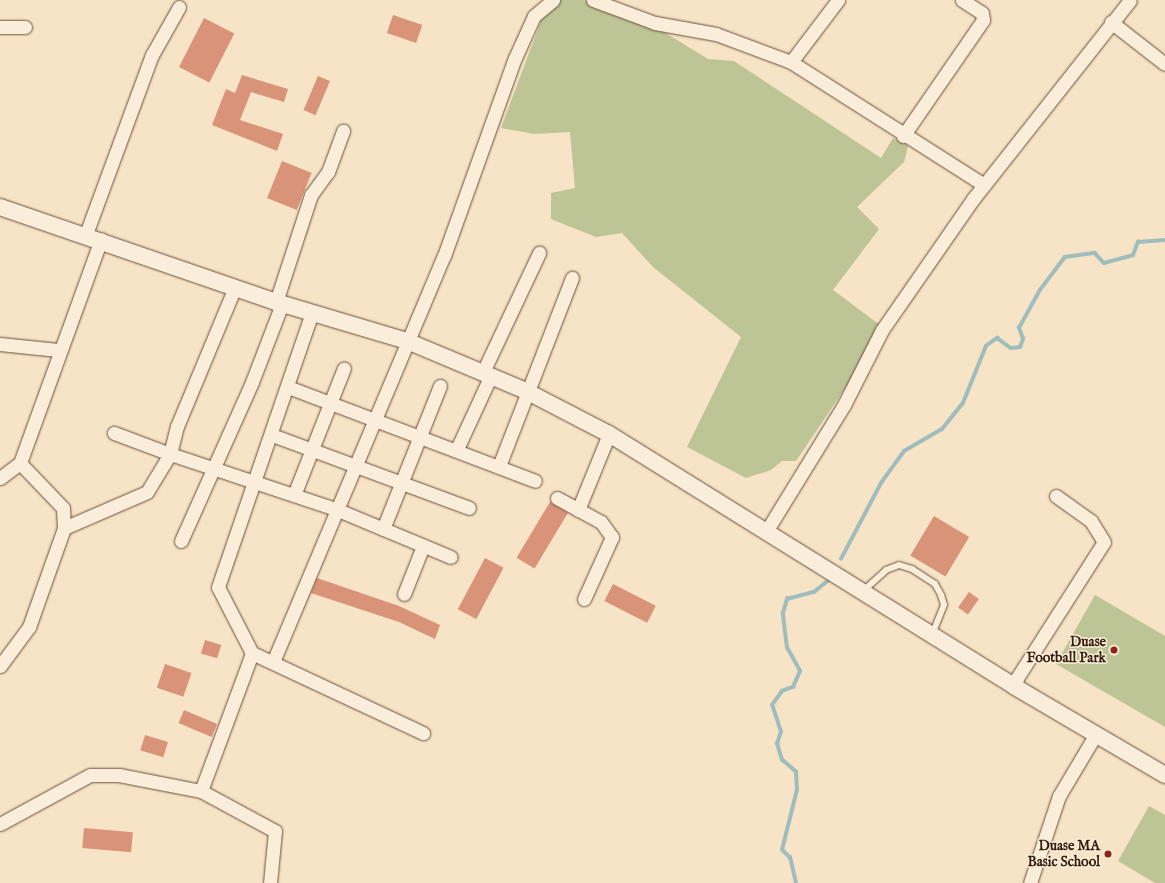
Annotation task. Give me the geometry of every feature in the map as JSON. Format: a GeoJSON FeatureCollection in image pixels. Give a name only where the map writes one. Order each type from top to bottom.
{"type":"FeatureCollection","features":[{"type":"Feature","properties":{"kind":"street"},"geometry":{"type":"LineString","coordinates":[[273,662],[338,510],[354,466],[444,256],[515,58],[534,16],[553,0]]}},
{"type":"Feature","properties":{"kind":"street"},"geometry":{"type":"LineString","coordinates":[[593,0],[655,23],[716,34],[792,62],[903,136],[984,185]]}},
{"type":"Feature","properties":{"kind":"street"},"geometry":{"type":"LineString","coordinates":[[792,62],[838,0]]}},
{"type":"Feature","properties":{"kind":"street"},"geometry":{"type":"LineString","coordinates":[[903,136],[983,20],[982,13],[962,0]]}},
{"type":"Feature","properties":{"kind":"street"},"geometry":{"type":"LineString","coordinates":[[768,530],[844,405],[882,330],[984,185],[1111,22],[1130,0]]}},
{"type":"Feature","properties":{"kind":"street"},"geometry":{"type":"LineString","coordinates":[[0,478],[20,463],[58,350],[93,236],[152,55],[179,7]]}},
{"type":"Feature","properties":{"kind":"street"},"geometry":{"type":"LineString","coordinates":[[1111,22],[1165,64]]}},
{"type":"Feature","properties":{"kind":"street"},"geometry":{"type":"LineString","coordinates":[[0,27],[25,27]]}},
{"type":"Feature","properties":{"kind":"street"},"geometry":{"type":"LineString","coordinates":[[181,541],[212,467],[252,382],[279,303],[310,194],[328,172],[344,130]]}},
{"type":"Feature","properties":{"kind":"street"},"geometry":{"type":"LineString","coordinates":[[0,207],[93,236],[279,303],[407,341],[487,373],[526,391],[609,434],[768,530],[932,635],[1015,686],[1165,775]]}},
{"type":"Feature","properties":{"kind":"street"},"geometry":{"type":"LineString","coordinates":[[457,449],[487,373],[539,253]]}},
{"type":"Feature","properties":{"kind":"street"},"geometry":{"type":"LineString","coordinates":[[499,466],[526,391],[572,278]]}},
{"type":"Feature","properties":{"kind":"street"},"geometry":{"type":"LineString","coordinates":[[64,528],[147,492],[170,454],[177,426],[235,288]]}},
{"type":"Feature","properties":{"kind":"street"},"geometry":{"type":"LineString","coordinates":[[312,313],[272,435],[253,480],[218,587],[252,653],[423,733]]}},
{"type":"Feature","properties":{"kind":"street"},"geometry":{"type":"LineString","coordinates":[[0,344],[58,350]]}},
{"type":"Feature","properties":{"kind":"street"},"geometry":{"type":"LineString","coordinates":[[294,495],[329,402],[344,368]]}},
{"type":"Feature","properties":{"kind":"street"},"geometry":{"type":"LineString","coordinates":[[383,529],[440,386]]}},
{"type":"Feature","properties":{"kind":"street"},"geometry":{"type":"LineString","coordinates":[[288,387],[457,449],[535,481]]}},
{"type":"Feature","properties":{"kind":"street"},"geometry":{"type":"LineString","coordinates":[[114,433],[170,454],[253,480],[338,510],[451,557]]}},
{"type":"Feature","properties":{"kind":"street"},"geometry":{"type":"LineString","coordinates":[[578,510],[609,434]]}},
{"type":"Feature","properties":{"kind":"street"},"geometry":{"type":"LineString","coordinates":[[272,435],[469,508]]}},
{"type":"Feature","properties":{"kind":"street"},"geometry":{"type":"LineString","coordinates":[[0,666],[29,628],[64,528],[63,508],[20,463]]}},
{"type":"Feature","properties":{"kind":"street"},"geometry":{"type":"LineString","coordinates":[[1015,686],[1017,678],[1104,542],[1091,521],[1056,496]]}},
{"type":"Feature","properties":{"kind":"street"},"geometry":{"type":"LineString","coordinates":[[556,498],[601,522],[612,537],[584,599]]}},
{"type":"Feature","properties":{"kind":"street"},"geometry":{"type":"LineString","coordinates":[[404,594],[423,546]]}},
{"type":"Feature","properties":{"kind":"street"},"geometry":{"type":"LineString","coordinates":[[201,791],[252,653]]}},
{"type":"Feature","properties":{"kind":"street"},"geometry":{"type":"LineString","coordinates":[[1030,883],[1059,796],[1096,734]]}},
{"type":"Feature","properties":{"kind":"street"},"geometry":{"type":"LineString","coordinates":[[0,824],[90,775],[119,775],[201,791],[276,831],[270,883]]}},
{"type":"Feature","properties":{"kind":"lane"},"geometry":{"type":"LineString","coordinates":[[863,591],[886,570],[899,565],[912,569],[935,584],[941,595],[944,605],[932,635]]}},
{"type":"Feature","properties":{"kind":"green space"},"geometry":{"type":"Polygon","coordinates":[[[558,0],[584,0],[664,32],[708,59],[734,61],[881,158],[893,138],[908,146],[904,162],[857,207],[879,229],[833,290],[880,325],[856,372],[796,461],[782,461],[771,470],[746,478],[687,447],[741,337],[653,267],[622,233],[596,237],[551,219],[551,193],[575,188],[570,132],[534,134],[501,128],[544,13],[558,0]]]}},
{"type":"Feature","properties":{"kind":"green space","name":"Duase Football Park"},"geometry":{"type":"Polygon","coordinates":[[[1095,595],[1165,636],[1165,727],[1056,664],[1095,595]]]}},
{"type":"Feature","properties":{"kind":"green space"},"geometry":{"type":"Polygon","coordinates":[[[1149,806],[1165,815],[1165,883],[1155,883],[1118,861],[1149,806]]]}},
{"type":"Feature","properties":{"kind":"building"},"geometry":{"type":"Polygon","coordinates":[[[393,15],[422,25],[416,43],[387,33],[393,15]]]}},
{"type":"Feature","properties":{"kind":"building"},"geometry":{"type":"Polygon","coordinates":[[[204,18],[234,33],[209,82],[179,67],[204,18]]]}},
{"type":"Feature","properties":{"kind":"building"},"geometry":{"type":"Polygon","coordinates":[[[242,75],[288,89],[284,102],[251,92],[240,120],[283,134],[277,151],[212,125],[226,89],[235,93],[242,75]]]}},
{"type":"Feature","properties":{"kind":"building"},"geometry":{"type":"Polygon","coordinates":[[[318,76],[330,81],[316,115],[304,110],[318,76]]]}},
{"type":"Feature","properties":{"kind":"building"},"geometry":{"type":"Polygon","coordinates":[[[282,161],[312,173],[297,210],[267,198],[282,161]]]}},
{"type":"Feature","properties":{"kind":"building"},"geometry":{"type":"Polygon","coordinates":[[[550,502],[568,513],[535,569],[517,558],[550,502]]]}},
{"type":"Feature","properties":{"kind":"building"},"geometry":{"type":"Polygon","coordinates":[[[934,516],[969,537],[945,577],[910,555],[934,516]]]}},
{"type":"Feature","properties":{"kind":"building"},"geometry":{"type":"Polygon","coordinates":[[[485,558],[504,568],[476,619],[458,609],[485,558]]]}},
{"type":"Feature","properties":{"kind":"building"},"geometry":{"type":"Polygon","coordinates":[[[317,578],[399,606],[440,625],[435,639],[399,622],[311,593],[317,578]]]}},
{"type":"Feature","properties":{"kind":"building"},"geometry":{"type":"Polygon","coordinates":[[[613,584],[656,606],[647,623],[604,601],[613,584]]]}},
{"type":"Feature","properties":{"kind":"building"},"geometry":{"type":"Polygon","coordinates":[[[969,592],[979,599],[968,614],[958,608],[969,592]]]}},
{"type":"Feature","properties":{"kind":"building"},"geometry":{"type":"Polygon","coordinates":[[[205,640],[221,645],[217,658],[201,653],[205,640]]]}},
{"type":"Feature","properties":{"kind":"building"},"geometry":{"type":"Polygon","coordinates":[[[165,664],[191,673],[183,697],[157,688],[165,664]]]}},
{"type":"Feature","properties":{"kind":"building"},"geometry":{"type":"Polygon","coordinates":[[[184,710],[217,724],[212,737],[179,723],[184,710]]]}},
{"type":"Feature","properties":{"kind":"building"},"geometry":{"type":"Polygon","coordinates":[[[145,735],[168,742],[163,757],[140,750],[145,735]]]}},
{"type":"Feature","properties":{"kind":"building"},"geometry":{"type":"Polygon","coordinates":[[[84,828],[133,832],[131,852],[82,848],[84,828]]]}},
{"type":"Feature","properties":{"kind":"waterway"},"geometry":{"type":"LineString","coordinates":[[841,559],[881,483],[904,451],[942,429],[963,403],[986,346],[997,338],[1011,348],[1020,347],[1023,339],[1019,328],[1040,290],[1065,257],[1095,253],[1104,263],[1133,255],[1138,242],[1165,240]]}},
{"type":"Feature","properties":{"kind":"waterway"},"geometry":{"type":"LineString","coordinates":[[796,883],[790,858],[782,850],[797,790],[796,772],[782,760],[777,744],[781,732],[772,705],[782,691],[793,687],[800,671],[787,648],[783,613],[787,599],[814,592],[831,578]]}},
{"type":"Feature","properties":{"kind":"place","name":"Duase Football Park"},"geometry":{"type":"Point","coordinates":[1114,650]}},
{"type":"Feature","properties":{"kind":"place","name":"Duase MA Basic School"},"geometry":{"type":"Point","coordinates":[1108,854]}}]}
